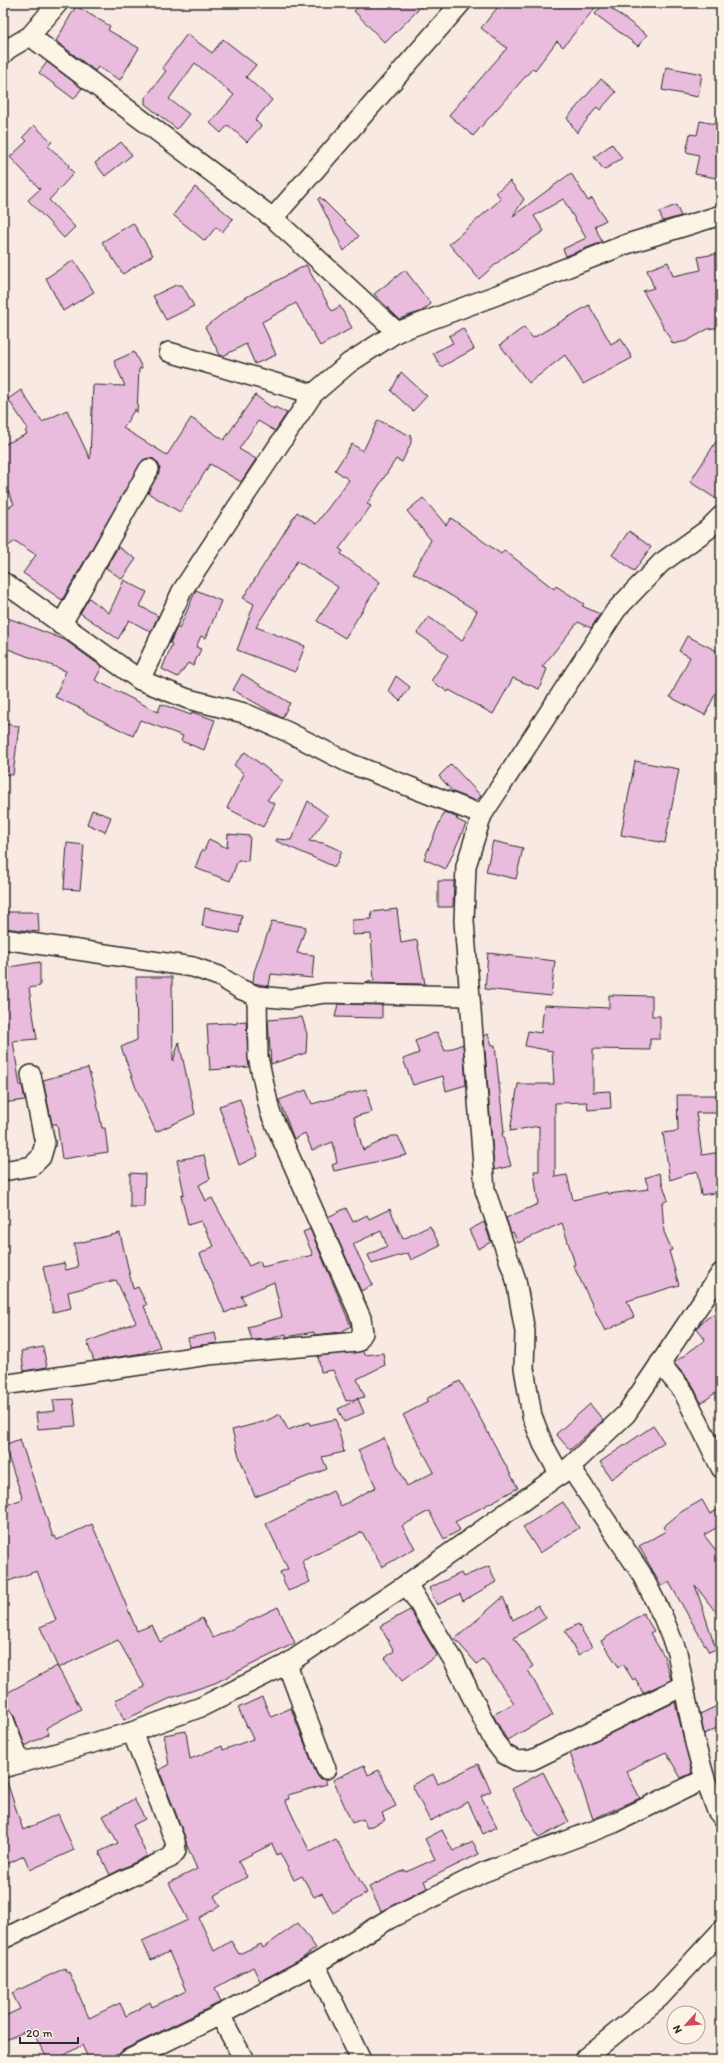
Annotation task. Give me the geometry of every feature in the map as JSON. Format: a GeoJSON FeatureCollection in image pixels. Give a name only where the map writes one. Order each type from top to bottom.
{"type":"FeatureCollection","features":[{"type":"Feature","properties":{"kind":"street"},"geometry":{"type":"LineString","coordinates":[[5,49],[30,36],[58,3]]}},
{"type":"Feature","properties":{"kind":"street"},"geometry":{"type":"LineString","coordinates":[[273,218],[461,3]]}},
{"type":"Feature","properties":{"kind":"street"},"geometry":{"type":"LineString","coordinates":[[30,36],[273,218],[397,332]]}},
{"type":"Feature","properties":{"kind":"street"},"geometry":{"type":"LineString","coordinates":[[140,680],[182,592],[313,394],[349,363],[397,332],[505,292],[627,244],[721,215]]}},
{"type":"Feature","properties":{"kind":"street"},"geometry":{"type":"LineString","coordinates":[[169,352],[313,394]]}},
{"type":"Feature","properties":{"kind":"street"},"geometry":{"type":"LineString","coordinates":[[61,625],[149,469]]}},
{"type":"Feature","properties":{"kind":"street"},"geometry":{"type":"LineString","coordinates":[[721,516],[707,530],[661,563],[616,610],[482,815],[466,866],[464,921],[485,1190],[516,1280],[525,1332],[524,1368],[532,1416],[543,1444],[641,1573],[663,1617],[677,1652],[695,1743],[705,1779],[717,1811],[721,1816]]}},
{"type":"Feature","properties":{"kind":"street"},"geometry":{"type":"LineString","coordinates":[[3,582],[61,625],[140,680],[188,699],[244,713],[288,732],[349,763],[482,815]]}},
{"type":"Feature","properties":{"kind":"street"},"geometry":{"type":"LineString","coordinates":[[3,939],[193,967],[219,976],[240,989],[257,996],[290,999],[325,993],[469,996]]}},
{"type":"Feature","properties":{"kind":"street"},"geometry":{"type":"LineString","coordinates":[[3,1385],[208,1355],[357,1342],[363,1333],[361,1318],[270,1112],[258,1057],[257,996]]}},
{"type":"Feature","properties":{"kind":"street"},"geometry":{"type":"LineString","coordinates":[[3,1171],[32,1166],[41,1157],[44,1143],[30,1075]]}},
{"type":"Feature","properties":{"kind":"street"},"geometry":{"type":"LineString","coordinates":[[3,1717],[11,1765],[132,1732],[201,1707],[286,1664],[407,1584],[565,1471],[626,1414],[721,1273]]}},
{"type":"Feature","properties":{"kind":"street"},"geometry":{"type":"LineString","coordinates":[[660,1363],[682,1391],[721,1468]]}},
{"type":"Feature","properties":{"kind":"street"},"geometry":{"type":"LineString","coordinates":[[407,1584],[454,1661],[494,1741],[504,1754],[517,1761],[532,1760],[683,1686]]}},
{"type":"Feature","properties":{"kind":"street"},"geometry":{"type":"LineString","coordinates":[[286,1664],[326,1770]]}},
{"type":"Feature","properties":{"kind":"street"},"geometry":{"type":"LineString","coordinates":[[3,1939],[170,1858],[176,1851],[175,1841],[132,1732]]}},
{"type":"Feature","properties":{"kind":"street"},"geometry":{"type":"LineString","coordinates":[[128,2060],[220,2015],[314,1964],[389,1919],[484,1872],[614,1823],[705,1779]]}},
{"type":"Feature","properties":{"kind":"street"},"geometry":{"type":"LineString","coordinates":[[585,2058],[659,1998],[721,1931]]}},
{"type":"Feature","properties":{"kind":"street"},"geometry":{"type":"LineString","coordinates":[[314,1964],[361,2060]]}},
{"type":"Feature","properties":{"kind":"street"},"geometry":{"type":"LineString","coordinates":[[220,2015],[244,2060]]}},
{"type":"Feature","properties":{"kind":"building"},"geometry":{"type":"Polygon","coordinates":[[[363,3],[425,3],[385,43],[354,11],[363,3]]]}},
{"type":"Feature","properties":{"kind":"building"},"geometry":{"type":"Polygon","coordinates":[[[501,3],[599,3],[563,47],[557,41],[535,70],[533,68],[473,136],[449,115],[507,48],[481,28],[501,3]]]}},
{"type":"Feature","properties":{"kind":"building"},"geometry":{"type":"Polygon","coordinates":[[[604,3],[647,35],[638,46],[595,14],[604,3]]]}},
{"type":"Feature","properties":{"kind":"building"},"geometry":{"type":"Polygon","coordinates":[[[76,6],[110,26],[108,30],[139,48],[120,80],[98,67],[95,71],[56,41],[76,6]]]}},
{"type":"Feature","properties":{"kind":"building"},"geometry":{"type":"Polygon","coordinates":[[[187,34],[212,53],[223,39],[256,65],[246,77],[272,100],[255,120],[261,126],[247,142],[228,125],[221,133],[210,123],[234,95],[195,63],[169,99],[189,114],[177,129],[145,104],[145,98],[166,71],[162,68],[187,34]]]}},
{"type":"Feature","properties":{"kind":"building"},"geometry":{"type":"Polygon","coordinates":[[[47,62],[82,88],[74,99],[39,73],[47,62]]]}},
{"type":"Feature","properties":{"kind":"building"},"geometry":{"type":"Polygon","coordinates":[[[666,67],[702,74],[698,97],[662,90],[666,67]]]}},
{"type":"Feature","properties":{"kind":"building"},"geometry":{"type":"Polygon","coordinates":[[[601,79],[616,92],[600,110],[597,107],[577,133],[567,118],[601,79]]]}},
{"type":"Feature","properties":{"kind":"building"},"geometry":{"type":"Polygon","coordinates":[[[700,121],[721,125],[721,179],[695,174],[699,155],[686,152],[690,134],[697,135],[700,121]]]}},
{"type":"Feature","properties":{"kind":"building"},"geometry":{"type":"Polygon","coordinates":[[[34,125],[52,142],[48,146],[69,165],[68,167],[74,173],[49,200],[75,227],[64,238],[28,200],[40,189],[10,157],[27,141],[23,137],[34,125]]]}},
{"type":"Feature","properties":{"kind":"building"},"geometry":{"type":"Polygon","coordinates":[[[121,142],[132,155],[105,176],[95,163],[121,142]]]}},
{"type":"Feature","properties":{"kind":"building"},"geometry":{"type":"Polygon","coordinates":[[[612,144],[622,158],[604,170],[594,157],[612,144]]]}},
{"type":"Feature","properties":{"kind":"building"},"geometry":{"type":"Polygon","coordinates":[[[571,173],[588,201],[592,198],[606,220],[595,226],[602,242],[566,256],[563,249],[586,238],[563,199],[534,216],[544,231],[503,258],[479,279],[449,244],[501,199],[496,192],[510,181],[524,199],[513,216],[571,173]]]}},
{"type":"Feature","properties":{"kind":"building"},"geometry":{"type":"Polygon","coordinates":[[[195,187],[233,219],[222,232],[216,227],[205,241],[173,215],[195,187]]]}},
{"type":"Feature","properties":{"kind":"building"},"geometry":{"type":"Polygon","coordinates":[[[320,197],[359,236],[344,251],[318,199],[320,197]]]}},
{"type":"Feature","properties":{"kind":"building"},"geometry":{"type":"Polygon","coordinates":[[[676,205],[681,216],[663,221],[659,212],[676,205]]]}},
{"type":"Feature","properties":{"kind":"building"},"geometry":{"type":"Polygon","coordinates":[[[133,223],[153,255],[123,274],[102,242],[133,223]]]}},
{"type":"Feature","properties":{"kind":"building"},"geometry":{"type":"Polygon","coordinates":[[[721,253],[721,327],[708,329],[687,341],[673,344],[643,291],[654,288],[647,270],[668,262],[673,276],[701,270],[698,257],[721,253]]]}},
{"type":"Feature","properties":{"kind":"building"},"geometry":{"type":"Polygon","coordinates":[[[74,260],[94,292],[63,311],[46,278],[74,260]]]}},
{"type":"Feature","properties":{"kind":"building"},"geometry":{"type":"Polygon","coordinates":[[[306,265],[332,311],[340,306],[352,328],[320,346],[296,303],[262,322],[276,355],[255,364],[246,344],[223,356],[220,355],[205,327],[239,301],[306,265]]]}},
{"type":"Feature","properties":{"kind":"building"},"geometry":{"type":"Polygon","coordinates":[[[405,270],[431,304],[422,311],[399,319],[374,294],[405,270]]]}},
{"type":"Feature","properties":{"kind":"building"},"geometry":{"type":"Polygon","coordinates":[[[176,285],[182,285],[194,306],[166,320],[153,296],[176,285]]]}},
{"type":"Feature","properties":{"kind":"building"},"geometry":{"type":"Polygon","coordinates":[[[589,305],[611,344],[621,338],[632,358],[583,384],[565,355],[529,383],[500,345],[524,327],[533,338],[589,305]]]}},
{"type":"Feature","properties":{"kind":"building"},"geometry":{"type":"Polygon","coordinates":[[[463,328],[474,349],[441,367],[433,353],[453,343],[449,336],[463,328]]]}},
{"type":"Feature","properties":{"kind":"building"},"geometry":{"type":"Polygon","coordinates":[[[134,352],[142,368],[139,369],[137,413],[135,409],[123,428],[167,455],[191,418],[224,440],[255,395],[274,409],[275,407],[287,413],[275,431],[258,421],[239,449],[256,459],[241,482],[210,464],[180,512],[148,493],[160,468],[154,459],[148,458],[143,460],[62,600],[23,573],[36,555],[15,541],[3,550],[3,511],[14,504],[3,481],[3,445],[27,434],[25,431],[28,429],[8,399],[21,390],[42,422],[67,410],[90,459],[93,385],[125,386],[114,361],[134,352]]]}},
{"type":"Feature","properties":{"kind":"building"},"geometry":{"type":"Polygon","coordinates":[[[401,372],[427,396],[413,411],[391,391],[401,372]]]}},
{"type":"Feature","properties":{"kind":"building"},"geometry":{"type":"Polygon","coordinates":[[[378,420],[411,436],[411,443],[402,462],[396,459],[367,504],[371,506],[339,549],[343,551],[341,554],[380,582],[345,638],[317,621],[338,587],[297,561],[256,627],[305,646],[295,672],[237,650],[254,604],[243,598],[297,512],[316,524],[349,480],[335,470],[352,444],[363,451],[378,420]]]}},
{"type":"Feature","properties":{"kind":"building"},"geometry":{"type":"Polygon","coordinates":[[[721,434],[721,502],[690,482],[721,434]]]}},
{"type":"Feature","properties":{"kind":"building"},"geometry":{"type":"Polygon","coordinates":[[[423,498],[446,525],[451,518],[501,554],[504,550],[554,589],[556,586],[584,604],[582,606],[600,614],[591,628],[578,622],[542,667],[547,669],[539,689],[513,678],[493,714],[449,690],[448,692],[431,681],[448,655],[417,633],[429,617],[462,641],[477,611],[413,573],[431,540],[407,511],[423,498]]]}},
{"type":"Feature","properties":{"kind":"building"},"geometry":{"type":"Polygon","coordinates":[[[629,531],[651,547],[634,571],[612,555],[629,531]]]}},
{"type":"Feature","properties":{"kind":"building"},"geometry":{"type":"Polygon","coordinates":[[[118,547],[136,559],[122,579],[106,568],[118,547]]]}},
{"type":"Feature","properties":{"kind":"building"},"geometry":{"type":"Polygon","coordinates":[[[124,580],[147,592],[140,606],[158,616],[151,632],[129,620],[118,639],[80,613],[89,598],[109,613],[124,580]]]}},
{"type":"Feature","properties":{"kind":"building"},"geometry":{"type":"Polygon","coordinates":[[[196,590],[221,601],[206,638],[201,636],[196,647],[201,649],[193,666],[188,663],[178,677],[162,669],[172,644],[170,643],[177,627],[179,629],[196,590]]]}},
{"type":"Feature","properties":{"kind":"building"},"geometry":{"type":"Polygon","coordinates":[[[3,616],[65,640],[102,667],[95,680],[158,712],[161,704],[191,715],[192,712],[215,720],[204,750],[181,741],[183,736],[140,720],[133,736],[83,711],[84,710],[55,697],[66,671],[3,647],[3,616]]]}},
{"type":"Feature","properties":{"kind":"building"},"geometry":{"type":"Polygon","coordinates":[[[687,636],[721,653],[721,682],[705,715],[670,697],[690,657],[679,651],[687,636]]]}},
{"type":"Feature","properties":{"kind":"building"},"geometry":{"type":"Polygon","coordinates":[[[242,674],[290,703],[282,718],[233,690],[242,674]]]}},
{"type":"Feature","properties":{"kind":"building"},"geometry":{"type":"Polygon","coordinates":[[[396,676],[410,687],[400,701],[388,691],[396,676]]]}},
{"type":"Feature","properties":{"kind":"building"},"geometry":{"type":"Polygon","coordinates":[[[3,724],[19,726],[13,775],[3,774],[3,724]]]}},
{"type":"Feature","properties":{"kind":"building"},"geometry":{"type":"Polygon","coordinates":[[[245,752],[283,781],[267,800],[275,804],[263,827],[227,808],[244,774],[234,765],[245,752]]]}},
{"type":"Feature","properties":{"kind":"building"},"geometry":{"type":"Polygon","coordinates":[[[635,761],[679,769],[665,843],[621,835],[635,761]]]}},
{"type":"Feature","properties":{"kind":"building"},"geometry":{"type":"Polygon","coordinates":[[[451,764],[481,796],[476,801],[453,792],[439,776],[451,764]]]}},
{"type":"Feature","properties":{"kind":"building"},"geometry":{"type":"Polygon","coordinates":[[[308,801],[328,816],[309,841],[323,843],[342,851],[335,867],[276,841],[276,839],[291,840],[308,801]]]}},
{"type":"Feature","properties":{"kind":"building"},"geometry":{"type":"Polygon","coordinates":[[[92,810],[111,817],[105,832],[87,824],[92,810]]]}},
{"type":"Feature","properties":{"kind":"building"},"geometry":{"type":"Polygon","coordinates":[[[444,812],[458,818],[456,819],[466,824],[446,869],[424,859],[444,812]]]}},
{"type":"Feature","properties":{"kind":"building"},"geometry":{"type":"Polygon","coordinates":[[[228,834],[250,836],[248,861],[238,860],[230,881],[195,868],[202,850],[204,851],[209,839],[227,848],[228,834]]]}},
{"type":"Feature","properties":{"kind":"building"},"geometry":{"type":"Polygon","coordinates":[[[493,841],[523,848],[516,879],[486,872],[493,841]]]}},
{"type":"Feature","properties":{"kind":"building"},"geometry":{"type":"Polygon","coordinates":[[[67,843],[84,845],[80,890],[64,889],[67,843]]]}},
{"type":"Feature","properties":{"kind":"building"},"geometry":{"type":"Polygon","coordinates":[[[438,881],[454,881],[453,907],[438,907],[438,881]]]}},
{"type":"Feature","properties":{"kind":"building"},"geometry":{"type":"Polygon","coordinates":[[[205,908],[242,915],[239,933],[202,926],[205,908]]]}},
{"type":"Feature","properties":{"kind":"building"},"geometry":{"type":"Polygon","coordinates":[[[397,909],[401,943],[417,940],[425,984],[365,983],[374,980],[371,934],[352,935],[352,920],[372,919],[371,912],[397,909]]]}},
{"type":"Feature","properties":{"kind":"building"},"geometry":{"type":"Polygon","coordinates":[[[3,912],[38,912],[39,932],[3,928],[3,912]]]}},
{"type":"Feature","properties":{"kind":"building"},"geometry":{"type":"Polygon","coordinates":[[[272,921],[306,927],[297,953],[314,955],[312,978],[271,974],[269,986],[253,983],[254,972],[272,921]]]}},
{"type":"Feature","properties":{"kind":"building"},"geometry":{"type":"Polygon","coordinates":[[[488,953],[555,961],[551,996],[485,989],[488,953]]]}},
{"type":"Feature","properties":{"kind":"building"},"geometry":{"type":"Polygon","coordinates":[[[40,962],[40,986],[29,988],[37,1039],[13,1041],[20,1086],[22,1085],[25,1100],[3,1103],[3,968],[40,962]]]}},
{"type":"Feature","properties":{"kind":"building"},"geometry":{"type":"Polygon","coordinates":[[[136,977],[172,977],[173,1061],[179,1042],[195,1114],[156,1132],[136,1088],[121,1047],[137,1040],[136,977]]]}},
{"type":"Feature","properties":{"kind":"building"},"geometry":{"type":"Polygon","coordinates":[[[609,995],[652,996],[652,1016],[660,1016],[660,1039],[650,1039],[650,1050],[593,1049],[593,1092],[610,1091],[611,1108],[588,1110],[587,1102],[555,1103],[555,1177],[567,1175],[573,1200],[607,1192],[608,1194],[649,1189],[645,1178],[659,1173],[668,1200],[662,1203],[664,1232],[672,1250],[669,1251],[679,1285],[627,1301],[634,1317],[605,1331],[573,1265],[575,1264],[562,1223],[518,1243],[513,1232],[511,1233],[506,1218],[538,1204],[534,1171],[539,1171],[539,1126],[510,1131],[518,1084],[554,1084],[552,1051],[525,1046],[528,1031],[541,1033],[544,1005],[609,1008],[609,995]]]}},
{"type":"Feature","properties":{"kind":"building"},"geometry":{"type":"Polygon","coordinates":[[[338,1004],[382,1005],[382,1018],[335,1017],[338,1004]]]}},
{"type":"Feature","properties":{"kind":"building"},"geometry":{"type":"Polygon","coordinates":[[[302,1017],[307,1034],[306,1053],[271,1064],[268,1020],[302,1017]]]}},
{"type":"Feature","properties":{"kind":"building"},"geometry":{"type":"Polygon","coordinates":[[[246,1021],[249,1067],[210,1070],[207,1024],[236,1024],[237,1022],[246,1021]]]}},
{"type":"Feature","properties":{"kind":"building"},"geometry":{"type":"Polygon","coordinates":[[[437,1032],[445,1051],[463,1044],[466,1085],[446,1091],[443,1076],[413,1085],[403,1059],[419,1053],[415,1041],[437,1032]]]}},
{"type":"Feature","properties":{"kind":"building"},"geometry":{"type":"Polygon","coordinates":[[[488,1034],[492,1045],[495,1045],[504,1132],[502,1133],[511,1166],[494,1170],[484,1036],[488,1034]]]}},
{"type":"Feature","properties":{"kind":"building"},"geometry":{"type":"Polygon","coordinates":[[[88,1068],[95,1092],[102,1128],[105,1128],[108,1152],[62,1159],[57,1124],[52,1124],[43,1080],[88,1068]]]}},
{"type":"Feature","properties":{"kind":"building"},"geometry":{"type":"Polygon","coordinates":[[[366,1089],[372,1112],[354,1117],[363,1150],[392,1136],[398,1136],[407,1155],[334,1171],[332,1165],[337,1163],[333,1142],[312,1150],[305,1133],[294,1139],[279,1100],[306,1090],[312,1104],[366,1089]]]}},
{"type":"Feature","properties":{"kind":"building"},"geometry":{"type":"Polygon","coordinates":[[[677,1095],[721,1095],[721,1113],[696,1113],[702,1155],[721,1152],[721,1192],[701,1195],[697,1171],[670,1180],[663,1133],[678,1131],[677,1095]]]}},
{"type":"Feature","properties":{"kind":"building"},"geometry":{"type":"Polygon","coordinates":[[[240,1099],[258,1156],[239,1165],[219,1106],[240,1099]]]}},
{"type":"Feature","properties":{"kind":"building"},"geometry":{"type":"Polygon","coordinates":[[[204,1155],[210,1179],[199,1185],[206,1201],[212,1198],[249,1266],[260,1261],[262,1267],[313,1255],[303,1232],[310,1229],[351,1326],[341,1332],[314,1335],[314,1332],[286,1337],[286,1334],[269,1339],[252,1340],[248,1327],[282,1317],[274,1282],[241,1296],[245,1304],[225,1313],[200,1254],[214,1246],[201,1221],[188,1225],[181,1195],[184,1194],[177,1160],[204,1155]]]}},
{"type":"Feature","properties":{"kind":"building"},"geometry":{"type":"Polygon","coordinates":[[[130,1173],[145,1174],[144,1207],[130,1207],[130,1173]]]}},
{"type":"Feature","properties":{"kind":"building"},"geometry":{"type":"Polygon","coordinates":[[[346,1208],[353,1222],[367,1215],[369,1219],[390,1209],[403,1239],[430,1226],[440,1246],[411,1260],[408,1253],[372,1264],[368,1255],[387,1246],[381,1231],[353,1244],[373,1285],[361,1291],[328,1217],[346,1208]]]}},
{"type":"Feature","properties":{"kind":"building"},"geometry":{"type":"Polygon","coordinates":[[[484,1222],[491,1242],[478,1249],[469,1230],[484,1222]]]}},
{"type":"Feature","properties":{"kind":"building"},"geometry":{"type":"Polygon","coordinates":[[[120,1233],[133,1289],[138,1287],[147,1305],[144,1306],[160,1347],[143,1353],[94,1361],[87,1342],[136,1322],[116,1280],[68,1292],[71,1308],[53,1312],[43,1267],[64,1263],[66,1270],[78,1267],[74,1244],[120,1233]]]}},
{"type":"Feature","properties":{"kind":"building"},"geometry":{"type":"Polygon","coordinates":[[[713,1314],[721,1325],[721,1389],[701,1403],[692,1384],[674,1363],[705,1340],[697,1328],[713,1314]]]}},
{"type":"Feature","properties":{"kind":"building"},"geometry":{"type":"Polygon","coordinates":[[[215,1333],[217,1343],[190,1347],[188,1338],[215,1333]]]}},
{"type":"Feature","properties":{"kind":"building"},"geometry":{"type":"Polygon","coordinates":[[[43,1347],[47,1367],[24,1371],[21,1351],[43,1347]]]}},
{"type":"Feature","properties":{"kind":"building"},"geometry":{"type":"Polygon","coordinates":[[[363,1351],[364,1355],[383,1353],[385,1365],[357,1379],[365,1397],[346,1401],[333,1370],[321,1372],[318,1356],[363,1351]]]}},
{"type":"Feature","properties":{"kind":"building"},"geometry":{"type":"Polygon","coordinates":[[[460,1381],[518,1488],[455,1522],[460,1530],[444,1539],[429,1511],[402,1526],[415,1548],[382,1567],[362,1532],[302,1561],[310,1582],[288,1591],[280,1572],[288,1569],[266,1524],[333,1491],[341,1506],[376,1487],[358,1450],[384,1438],[407,1486],[434,1472],[403,1415],[428,1402],[426,1399],[460,1381]]]}},
{"type":"Feature","properties":{"kind":"building"},"geometry":{"type":"Polygon","coordinates":[[[73,1399],[76,1426],[38,1429],[36,1413],[55,1411],[53,1400],[73,1399]]]}},
{"type":"Feature","properties":{"kind":"building"},"geometry":{"type":"Polygon","coordinates":[[[358,1399],[364,1413],[344,1422],[338,1409],[358,1399]]]}},
{"type":"Feature","properties":{"kind":"building"},"geometry":{"type":"Polygon","coordinates":[[[590,1404],[603,1420],[570,1450],[556,1434],[590,1404]]]}},
{"type":"Feature","properties":{"kind":"building"},"geometry":{"type":"Polygon","coordinates":[[[280,1414],[288,1430],[309,1422],[310,1425],[336,1419],[344,1452],[322,1457],[327,1469],[255,1497],[239,1456],[232,1430],[266,1421],[280,1414]]]}},
{"type":"Feature","properties":{"kind":"building"},"geometry":{"type":"Polygon","coordinates":[[[653,1426],[664,1442],[611,1479],[600,1462],[653,1426]]]}},
{"type":"Feature","properties":{"kind":"building"},"geometry":{"type":"Polygon","coordinates":[[[20,1439],[53,1537],[55,1536],[57,1540],[92,1524],[137,1631],[152,1625],[160,1642],[202,1618],[213,1638],[278,1607],[295,1643],[215,1683],[171,1698],[124,1720],[115,1700],[145,1687],[118,1640],[58,1668],[40,1627],[56,1620],[37,1571],[3,1583],[3,1506],[23,1499],[4,1445],[20,1439]]]}},
{"type":"Feature","properties":{"kind":"building"},"geometry":{"type":"Polygon","coordinates":[[[702,1500],[710,1514],[721,1508],[721,1525],[704,1535],[721,1557],[721,1619],[695,1585],[716,1649],[709,1652],[669,1582],[661,1586],[639,1546],[666,1531],[663,1527],[681,1512],[702,1500]]]}},
{"type":"Feature","properties":{"kind":"building"},"geometry":{"type":"Polygon","coordinates":[[[563,1502],[579,1528],[540,1553],[523,1527],[563,1502]]]}},
{"type":"Feature","properties":{"kind":"building"},"geometry":{"type":"Polygon","coordinates":[[[489,1566],[496,1582],[463,1601],[460,1594],[437,1605],[429,1588],[461,1573],[463,1577],[489,1566]]]}},
{"type":"Feature","properties":{"kind":"building"},"geometry":{"type":"Polygon","coordinates":[[[503,1597],[513,1620],[538,1605],[546,1618],[514,1638],[533,1666],[528,1670],[553,1715],[507,1740],[493,1715],[514,1703],[483,1659],[477,1664],[455,1639],[503,1597]]]}},
{"type":"Feature","properties":{"kind":"building"},"geometry":{"type":"Polygon","coordinates":[[[410,1610],[437,1655],[402,1681],[385,1658],[394,1651],[380,1626],[410,1610]]]}},
{"type":"Feature","properties":{"kind":"building"},"geometry":{"type":"Polygon","coordinates":[[[643,1613],[654,1631],[650,1633],[664,1656],[671,1680],[643,1693],[635,1678],[633,1680],[623,1664],[619,1667],[601,1641],[643,1613]]]}},
{"type":"Feature","properties":{"kind":"building"},"geometry":{"type":"Polygon","coordinates":[[[578,1624],[592,1647],[578,1655],[565,1631],[578,1624]]]}},
{"type":"Feature","properties":{"kind":"building"},"geometry":{"type":"Polygon","coordinates":[[[57,1666],[81,1709],[46,1728],[49,1734],[25,1746],[13,1713],[3,1701],[3,1695],[57,1666]]]}},
{"type":"Feature","properties":{"kind":"building"},"geometry":{"type":"Polygon","coordinates":[[[262,1697],[271,1717],[291,1708],[316,1773],[319,1778],[325,1780],[327,1784],[288,1795],[289,1799],[285,1800],[310,1852],[336,1839],[367,1893],[333,1913],[322,1893],[314,1897],[302,1876],[294,1880],[280,1853],[277,1855],[272,1844],[238,1861],[247,1877],[214,1896],[220,1906],[199,1918],[214,1951],[231,1941],[239,1954],[261,1944],[263,1948],[298,1923],[316,1948],[300,1960],[260,1981],[253,1967],[215,1988],[221,2002],[123,2050],[118,2056],[109,2060],[89,2060],[82,2045],[56,2060],[48,2060],[31,2029],[3,2041],[3,2017],[20,2009],[12,1993],[65,1968],[67,1973],[69,1972],[89,2018],[120,2003],[126,2016],[150,2002],[152,2007],[186,1991],[169,1952],[151,1960],[142,1941],[188,1920],[169,1883],[197,1869],[159,1770],[169,1765],[164,1735],[186,1731],[190,1759],[222,1746],[223,1750],[253,1739],[238,1708],[262,1697]]]}},
{"type":"Feature","properties":{"kind":"building"},"geometry":{"type":"Polygon","coordinates":[[[675,1702],[692,1773],[681,1778],[666,1752],[626,1771],[640,1798],[593,1819],[570,1753],[675,1702]]]}},
{"type":"Feature","properties":{"kind":"building"},"geometry":{"type":"Polygon","coordinates":[[[721,1704],[721,1726],[704,1734],[700,1714],[721,1704]]]}},
{"type":"Feature","properties":{"kind":"building"},"geometry":{"type":"Polygon","coordinates":[[[478,1764],[491,1791],[481,1796],[497,1827],[483,1834],[468,1802],[430,1821],[412,1785],[433,1774],[438,1784],[478,1764]]]}},
{"type":"Feature","properties":{"kind":"building"},"geometry":{"type":"Polygon","coordinates":[[[364,1765],[368,1775],[379,1770],[396,1806],[382,1813],[385,1820],[367,1828],[363,1819],[352,1823],[333,1780],[364,1765]]]}},
{"type":"Feature","properties":{"kind":"building"},"geometry":{"type":"Polygon","coordinates":[[[543,1772],[569,1822],[539,1838],[512,1789],[543,1772]]]}},
{"type":"Feature","properties":{"kind":"building"},"geometry":{"type":"Polygon","coordinates":[[[3,1779],[6,1779],[23,1830],[58,1814],[74,1850],[30,1870],[24,1856],[3,1866],[3,1779]]]}},
{"type":"Feature","properties":{"kind":"building"},"geometry":{"type":"Polygon","coordinates":[[[134,1799],[145,1819],[133,1825],[147,1856],[110,1875],[99,1852],[118,1843],[103,1816],[134,1799]]]}},
{"type":"Feature","properties":{"kind":"building"},"geometry":{"type":"Polygon","coordinates":[[[442,1830],[453,1851],[473,1842],[479,1854],[424,1881],[427,1888],[381,1911],[369,1887],[405,1870],[406,1872],[435,1859],[425,1839],[442,1830]]]}}]}
